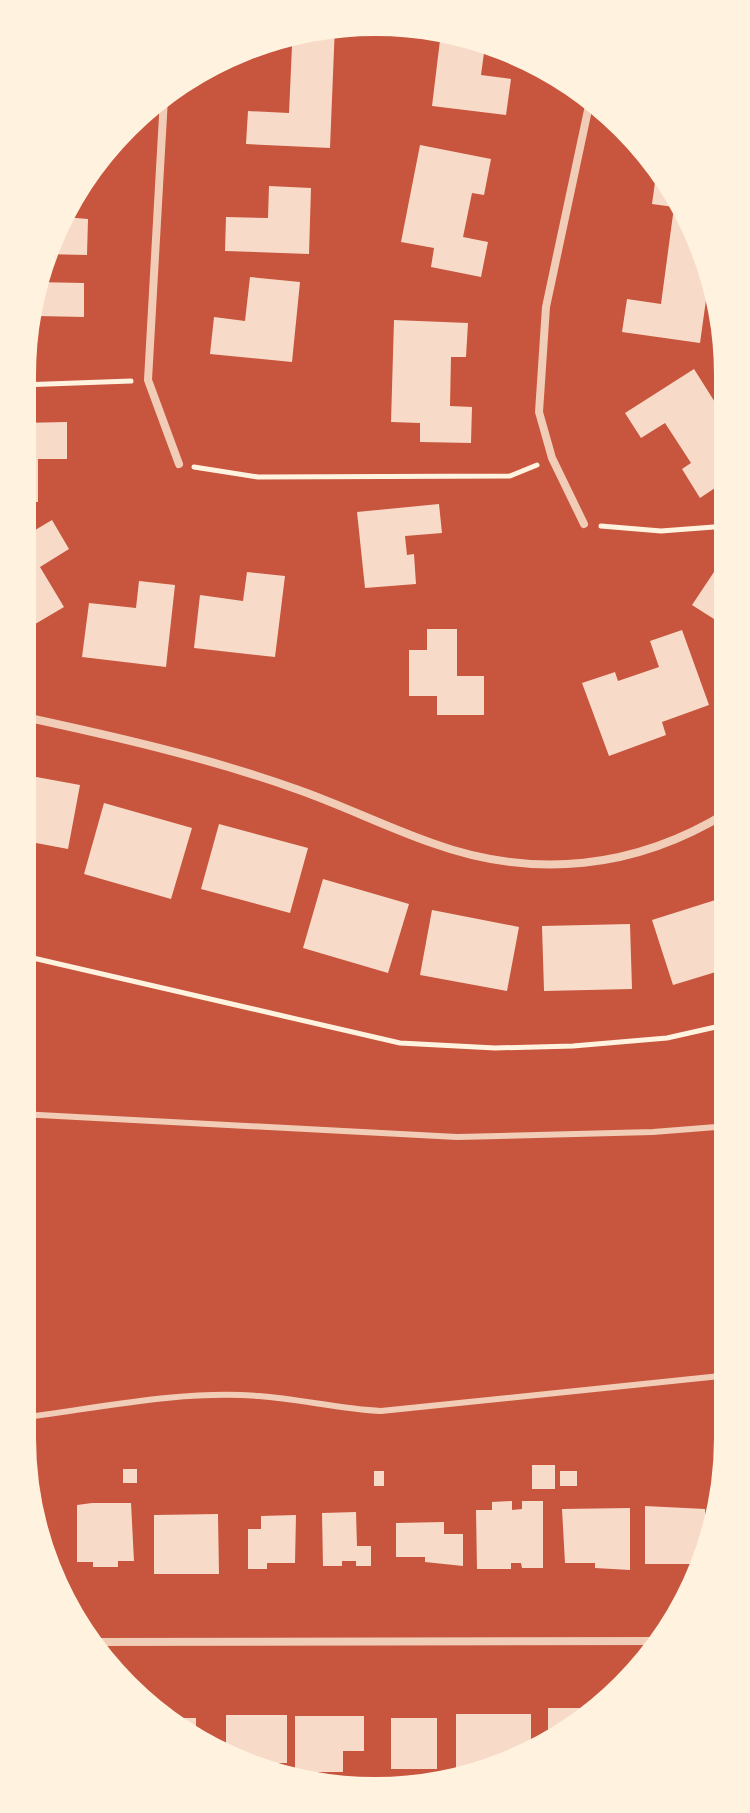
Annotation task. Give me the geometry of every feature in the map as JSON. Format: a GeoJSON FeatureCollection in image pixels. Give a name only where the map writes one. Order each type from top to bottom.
{"type":"FeatureCollection","features":[{"type":"Feature","properties":{"kind":"street"},"geometry":{"type":"LineString","coordinates":[[163,107],[148,380],[179,464]]}},
{"type":"Feature","properties":{"kind":"street"},"geometry":{"type":"LineString","coordinates":[[584,524],[552,458],[539,412],[546,307],[588,109]]}},
{"type":"Feature","properties":{"kind":"street"},"geometry":{"type":"LineString","coordinates":[[34,719],[216,763],[299,789],[433,844],[483,859],[534,867],[602,861],[693,833],[716,819]]}},
{"type":"Feature","properties":{"kind":"street"},"geometry":{"type":"LineString","coordinates":[[101,1642],[649,1641]]}},
{"type":"Feature","properties":{"kind":"lane"},"geometry":{"type":"LineString","coordinates":[[34,1115],[457,1137],[653,1132],[716,1127]]}},
{"type":"Feature","properties":{"kind":"lane"},"geometry":{"type":"LineString","coordinates":[[34,1416],[162,1398],[214,1396],[260,1396],[329,1408],[381,1411],[716,1376]]}},
{"type":"Feature","properties":{"kind":"path"},"geometry":{"type":"LineString","coordinates":[[34,384],[148,380]]}},
{"type":"Feature","properties":{"kind":"path"},"geometry":{"type":"LineString","coordinates":[[179,464],[258,477],[510,476],[552,458]]}},
{"type":"Feature","properties":{"kind":"path"},"geometry":{"type":"LineString","coordinates":[[584,524],[661,531],[716,527]]}},
{"type":"Feature","properties":{"kind":"path"},"geometry":{"type":"LineString","coordinates":[[34,958],[400,1043],[495,1048],[573,1046],[667,1038],[716,1027]]}},
{"type":"Feature","properties":{"kind":"building"},"geometry":{"type":"Polygon","coordinates":[[[335,37],[330,148],[246,144],[248,111],[289,113],[292,46],[288,46],[335,37]]]}},
{"type":"Feature","properties":{"kind":"building"},"geometry":{"type":"Polygon","coordinates":[[[440,41],[484,52],[481,75],[511,79],[506,115],[432,106],[440,41]]]}},
{"type":"Feature","properties":{"kind":"building"},"geometry":{"type":"Polygon","coordinates":[[[420,145],[491,159],[484,195],[472,193],[463,237],[488,242],[481,277],[431,267],[434,248],[401,242],[420,145]]]}},
{"type":"Feature","properties":{"kind":"building"},"geometry":{"type":"Polygon","coordinates":[[[655,181],[671,207],[652,204],[655,181]]]}},
{"type":"Feature","properties":{"kind":"building"},"geometry":{"type":"Polygon","coordinates":[[[269,186],[311,188],[309,254],[225,251],[226,217],[268,218],[269,186]]]}},
{"type":"Feature","properties":{"kind":"building"},"geometry":{"type":"Polygon","coordinates":[[[673,211],[698,265],[706,297],[700,343],[622,332],[627,299],[661,304],[673,211]]]}},
{"type":"Feature","properties":{"kind":"building"},"geometry":{"type":"Polygon","coordinates":[[[72,218],[88,219],[87,255],[56,254],[72,218]]]}},
{"type":"Feature","properties":{"kind":"building"},"geometry":{"type":"Polygon","coordinates":[[[250,277],[300,282],[292,362],[210,354],[214,317],[245,321],[250,277]]]}},
{"type":"Feature","properties":{"kind":"building"},"geometry":{"type":"Polygon","coordinates":[[[47,282],[84,283],[84,317],[40,316],[47,282]]]}},
{"type":"Feature","properties":{"kind":"building"},"geometry":{"type":"Polygon","coordinates":[[[394,320],[468,323],[466,357],[451,357],[450,406],[472,407],[471,443],[420,442],[420,423],[391,422],[394,320]]]}},
{"type":"Feature","properties":{"kind":"building"},"geometry":{"type":"Polygon","coordinates":[[[694,369],[716,404],[716,487],[700,498],[682,469],[691,463],[665,423],[641,438],[625,413],[694,369]]]}},
{"type":"Feature","properties":{"kind":"building"},"geometry":{"type":"Polygon","coordinates":[[[67,422],[67,459],[38,459],[38,502],[34,502],[34,423],[67,422]]]}},
{"type":"Feature","properties":{"kind":"building"},"geometry":{"type":"Polygon","coordinates":[[[439,504],[442,533],[405,536],[407,555],[414,554],[416,584],[365,588],[357,512],[439,504]]]}},
{"type":"Feature","properties":{"kind":"building"},"geometry":{"type":"Polygon","coordinates":[[[52,520],[69,549],[40,567],[64,607],[34,625],[34,531],[52,520]]]}},
{"type":"Feature","properties":{"kind":"building"},"geometry":{"type":"Polygon","coordinates":[[[247,572],[285,576],[275,657],[194,648],[200,595],[243,601],[247,572]]]}},
{"type":"Feature","properties":{"kind":"building"},"geometry":{"type":"Polygon","coordinates":[[[714,572],[716,573],[716,620],[692,605],[714,572]]]}},
{"type":"Feature","properties":{"kind":"building"},"geometry":{"type":"Polygon","coordinates":[[[139,581],[175,585],[166,667],[82,657],[89,603],[136,608],[139,581]]]}},
{"type":"Feature","properties":{"kind":"building"},"geometry":{"type":"Polygon","coordinates":[[[427,629],[457,629],[457,676],[484,676],[484,715],[437,715],[437,696],[409,696],[409,650],[427,650],[427,629]]]}},
{"type":"Feature","properties":{"kind":"building"},"geometry":{"type":"Polygon","coordinates":[[[682,630],[709,705],[662,722],[666,735],[609,756],[582,683],[615,672],[618,681],[659,667],[650,641],[682,630]]]}},
{"type":"Feature","properties":{"kind":"building"},"geometry":{"type":"Polygon","coordinates":[[[34,777],[80,785],[68,849],[34,843],[34,777]]]}},
{"type":"Feature","properties":{"kind":"building"},"geometry":{"type":"Polygon","coordinates":[[[104,803],[192,828],[171,899],[84,874],[104,803]]]}},
{"type":"Feature","properties":{"kind":"building"},"geometry":{"type":"Polygon","coordinates":[[[219,824],[308,848],[290,913],[201,889],[219,824]]]}},
{"type":"Feature","properties":{"kind":"building"},"geometry":{"type":"Polygon","coordinates":[[[323,879],[409,904],[388,973],[303,948],[323,879]]]}},
{"type":"Feature","properties":{"kind":"building"},"geometry":{"type":"Polygon","coordinates":[[[716,900],[716,972],[673,985],[652,920],[716,900]]]}},
{"type":"Feature","properties":{"kind":"building"},"geometry":{"type":"Polygon","coordinates":[[[432,910],[519,927],[507,991],[420,975],[432,910]]]}},
{"type":"Feature","properties":{"kind":"building"},"geometry":{"type":"Polygon","coordinates":[[[630,924],[632,989],[544,991],[542,926],[630,924]]]}},
{"type":"Feature","properties":{"kind":"building"},"geometry":{"type":"Polygon","coordinates":[[[532,1465],[555,1465],[555,1489],[532,1489],[532,1465]]]}},
{"type":"Feature","properties":{"kind":"building"},"geometry":{"type":"Polygon","coordinates":[[[123,1469],[137,1469],[137,1483],[123,1483],[123,1469]]]}},
{"type":"Feature","properties":{"kind":"building"},"geometry":{"type":"Polygon","coordinates":[[[374,1471],[384,1471],[384,1486],[374,1486],[374,1471]]]}},
{"type":"Feature","properties":{"kind":"building"},"geometry":{"type":"Polygon","coordinates":[[[560,1471],[577,1471],[577,1486],[560,1486],[560,1471]]]}},
{"type":"Feature","properties":{"kind":"building"},"geometry":{"type":"Polygon","coordinates":[[[512,1501],[512,1510],[522,1509],[522,1501],[543,1501],[543,1568],[522,1568],[521,1563],[511,1563],[511,1569],[477,1569],[476,1510],[492,1510],[492,1502],[512,1501]]]}},
{"type":"Feature","properties":{"kind":"building"},"geometry":{"type":"Polygon","coordinates":[[[131,1503],[134,1561],[118,1561],[118,1567],[93,1567],[93,1562],[77,1562],[77,1505],[131,1503]]]}},
{"type":"Feature","properties":{"kind":"building"},"geometry":{"type":"Polygon","coordinates":[[[645,1506],[705,1509],[704,1526],[692,1564],[645,1564],[645,1506]]]}},
{"type":"Feature","properties":{"kind":"building"},"geometry":{"type":"Polygon","coordinates":[[[630,1508],[630,1570],[595,1568],[595,1563],[565,1563],[562,1509],[630,1508]]]}},
{"type":"Feature","properties":{"kind":"building"},"geometry":{"type":"Polygon","coordinates":[[[356,1512],[357,1546],[371,1546],[371,1566],[356,1566],[356,1561],[342,1561],[342,1566],[323,1566],[322,1513],[356,1512]]]}},
{"type":"Feature","properties":{"kind":"building"},"geometry":{"type":"Polygon","coordinates":[[[218,1514],[219,1574],[154,1574],[154,1515],[218,1514]]]}},
{"type":"Feature","properties":{"kind":"building"},"geometry":{"type":"Polygon","coordinates":[[[296,1515],[295,1563],[267,1563],[267,1569],[248,1569],[248,1529],[261,1529],[261,1516],[296,1515]]]}},
{"type":"Feature","properties":{"kind":"building"},"geometry":{"type":"Polygon","coordinates":[[[444,1522],[444,1534],[463,1534],[463,1566],[425,1562],[425,1557],[396,1557],[396,1523],[444,1522]]]}},
{"type":"Feature","properties":{"kind":"building"},"geometry":{"type":"Polygon","coordinates":[[[548,1708],[584,1708],[564,1722],[548,1732],[548,1708]]]}},
{"type":"Feature","properties":{"kind":"building"},"geometry":{"type":"Polygon","coordinates":[[[456,1714],[531,1714],[531,1741],[485,1761],[456,1769],[456,1714]]]}},
{"type":"Feature","properties":{"kind":"building"},"geometry":{"type":"Polygon","coordinates":[[[226,1715],[287,1715],[287,1763],[265,1761],[226,1745],[226,1715]]]}},
{"type":"Feature","properties":{"kind":"building"},"geometry":{"type":"Polygon","coordinates":[[[295,1716],[364,1716],[364,1751],[343,1751],[343,1772],[295,1769],[295,1716]]]}},
{"type":"Feature","properties":{"kind":"building"},"geometry":{"type":"Polygon","coordinates":[[[180,1718],[196,1718],[196,1728],[180,1718]]]}},
{"type":"Feature","properties":{"kind":"building"},"geometry":{"type":"Polygon","coordinates":[[[391,1718],[437,1718],[437,1769],[391,1769],[391,1718]]]}}]}
